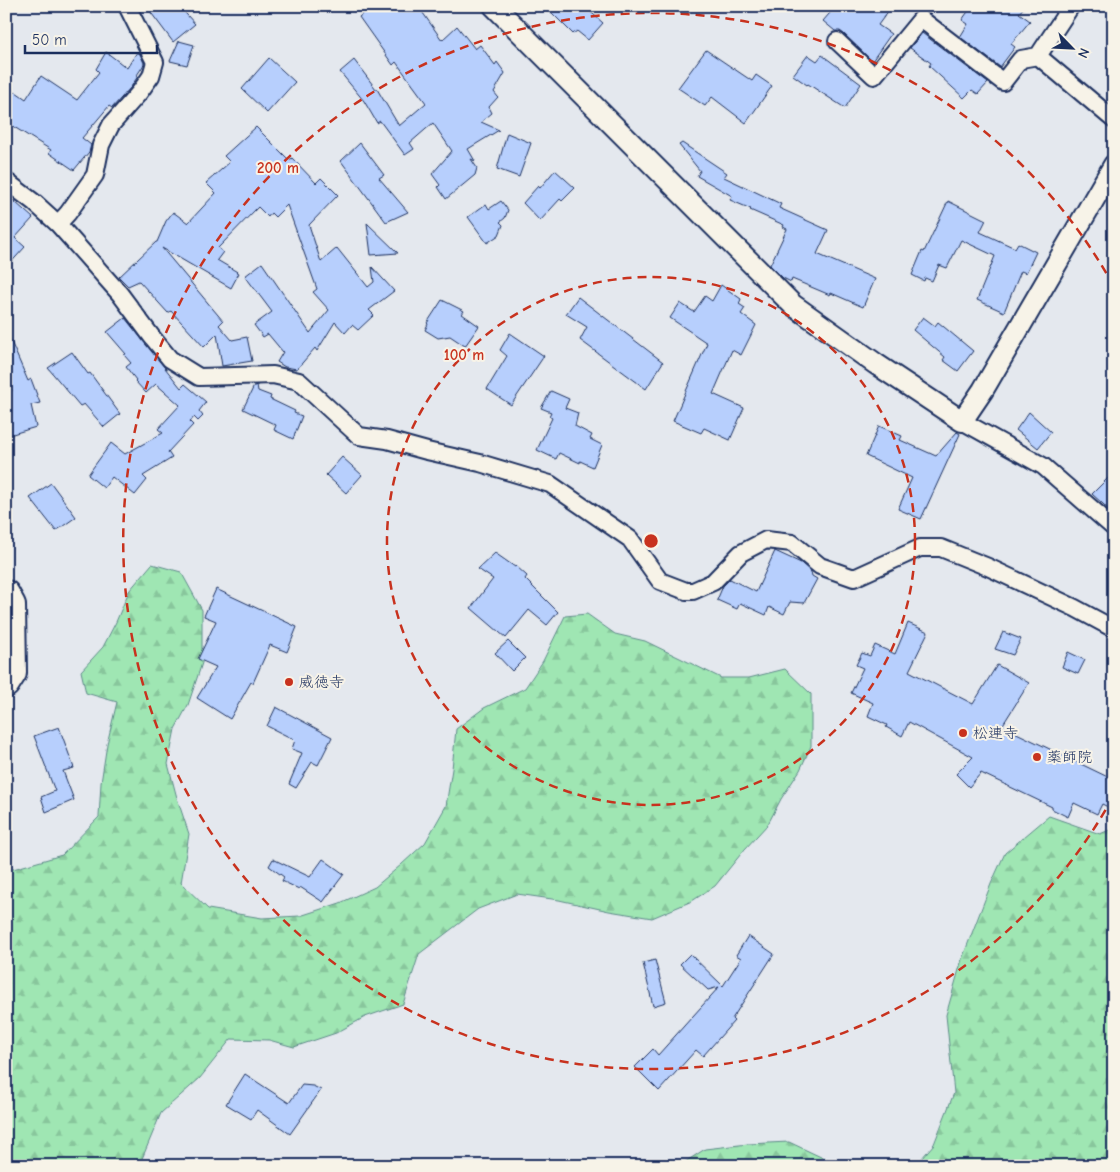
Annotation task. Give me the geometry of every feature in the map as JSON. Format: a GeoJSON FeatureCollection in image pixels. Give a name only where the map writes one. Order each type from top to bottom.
{"type":"FeatureCollection","features":[{"type":"Feature","properties":{"kind":"highway"},"geometry":{"type":"LineString","coordinates":[[6,594],[12,605],[13,673],[6,684]]}},
{"type":"Feature","properties":{"kind":"street"},"geometry":{"type":"LineString","coordinates":[[58,224],[95,175],[101,145],[111,125],[151,76],[155,62],[127,6]]}},
{"type":"Feature","properties":{"kind":"street"},"geometry":{"type":"LineString","coordinates":[[494,6],[793,305],[876,364],[962,421],[1043,466],[1114,528]]}},
{"type":"Feature","properties":{"kind":"street"},"geometry":{"type":"LineString","coordinates":[[837,41],[874,76],[921,19],[1004,82],[1021,59],[1038,56],[1071,6]]}},
{"type":"Feature","properties":{"kind":"street"},"geometry":{"type":"LineString","coordinates":[[1038,56],[1114,120]]}},
{"type":"Feature","properties":{"kind":"street"},"geometry":{"type":"LineString","coordinates":[[962,421],[983,390],[1114,166]]}},
{"type":"Feature","properties":{"kind":"street"},"geometry":{"type":"LineString","coordinates":[[6,181],[35,203],[58,224],[120,294],[170,359],[199,377],[273,375],[299,382],[359,436],[387,440],[480,463],[550,484],[630,539],[660,581],[693,591],[713,582],[741,552],[766,540],[792,543],[820,566],[854,578],[920,548],[941,548],[974,561],[1075,608],[1114,629]]}},
{"type":"Feature","properties":{"kind":"green space"},"geometry":{"type":"Polygon","coordinates":[[[152,564],[181,572],[202,610],[202,663],[188,705],[175,729],[168,764],[189,834],[181,883],[208,909],[262,918],[300,916],[340,903],[375,887],[425,843],[446,806],[456,729],[484,708],[525,688],[543,661],[565,616],[587,614],[615,634],[645,641],[721,678],[749,678],[785,669],[811,694],[811,746],[800,770],[781,799],[768,824],[715,886],[692,901],[652,918],[517,894],[478,909],[419,954],[403,1004],[365,1017],[336,1033],[294,1047],[269,1040],[231,1039],[200,1078],[161,1113],[139,1166],[6,1166],[6,871],[62,855],[99,817],[101,783],[107,744],[117,702],[86,693],[81,671],[103,647],[129,591],[152,564]]]}},
{"type":"Feature","properties":{"kind":"green space"},"geometry":{"type":"Polygon","coordinates":[[[1049,816],[1100,834],[1114,828],[1114,1166],[915,1166],[934,1144],[954,1093],[946,1015],[962,959],[1005,853],[1049,816]]]}},
{"type":"Feature","properties":{"kind":"green space"},"geometry":{"type":"Polygon","coordinates":[[[789,1142],[823,1158],[852,1166],[679,1166],[705,1149],[789,1142]]]}},
{"type":"Feature","properties":{"kind":"building"},"geometry":{"type":"Polygon","coordinates":[[[146,6],[179,6],[195,24],[173,42],[146,6]]]}},
{"type":"Feature","properties":{"kind":"building"},"geometry":{"type":"Polygon","coordinates":[[[372,6],[418,6],[442,40],[457,26],[475,49],[480,45],[495,65],[497,62],[505,73],[494,92],[498,97],[489,107],[492,113],[481,122],[499,130],[468,149],[475,161],[471,159],[477,168],[475,175],[446,199],[438,187],[440,185],[432,174],[452,151],[433,123],[410,143],[414,149],[405,155],[380,121],[377,123],[364,101],[340,72],[354,60],[377,89],[399,126],[426,103],[396,62],[393,65],[359,17],[372,6]]]}},
{"type":"Feature","properties":{"kind":"building"},"geometry":{"type":"Polygon","coordinates":[[[545,6],[584,6],[603,23],[588,40],[577,31],[573,34],[545,6]]]}},
{"type":"Feature","properties":{"kind":"building"},"geometry":{"type":"Polygon","coordinates":[[[836,6],[892,6],[878,25],[891,34],[872,61],[844,34],[840,31],[835,31],[823,21],[836,6]]]}},
{"type":"Feature","properties":{"kind":"building"},"geometry":{"type":"Polygon","coordinates":[[[972,6],[1025,6],[1019,13],[1030,21],[1011,44],[1015,47],[1000,67],[960,37],[968,24],[962,20],[972,6]]]}},
{"type":"Feature","properties":{"kind":"building"},"geometry":{"type":"Polygon","coordinates":[[[922,33],[988,83],[978,94],[972,90],[964,98],[929,66],[931,63],[910,48],[922,33]]]}},
{"type":"Feature","properties":{"kind":"building"},"geometry":{"type":"Polygon","coordinates":[[[179,41],[194,45],[187,65],[170,61],[179,41]]]}},
{"type":"Feature","properties":{"kind":"building"},"geometry":{"type":"Polygon","coordinates":[[[706,50],[752,81],[756,75],[772,86],[746,123],[712,97],[705,106],[678,88],[706,50]]]}},
{"type":"Feature","properties":{"kind":"building"},"geometry":{"type":"Polygon","coordinates":[[[106,52],[127,68],[137,52],[144,63],[131,87],[112,108],[109,106],[82,138],[91,145],[89,152],[74,170],[49,153],[51,150],[6,122],[6,86],[26,99],[41,76],[77,100],[99,72],[96,69],[106,52]]]}},
{"type":"Feature","properties":{"kind":"building"},"geometry":{"type":"Polygon","coordinates":[[[808,55],[817,61],[822,55],[861,84],[845,108],[793,75],[808,55]]]}},
{"type":"Feature","properties":{"kind":"building"},"geometry":{"type":"Polygon","coordinates":[[[269,58],[295,82],[267,113],[242,89],[269,58]]]}},
{"type":"Feature","properties":{"kind":"building"},"geometry":{"type":"Polygon","coordinates":[[[256,127],[289,160],[292,158],[316,183],[321,178],[338,195],[309,225],[321,262],[337,248],[368,287],[374,282],[372,267],[394,291],[369,310],[374,315],[358,330],[352,325],[345,333],[335,322],[317,351],[315,348],[297,369],[285,367],[277,362],[283,352],[268,334],[263,337],[254,325],[272,312],[245,276],[262,263],[310,333],[329,310],[313,292],[317,289],[287,205],[275,217],[271,213],[268,217],[258,207],[218,248],[223,252],[217,260],[239,273],[231,288],[162,248],[223,321],[219,325],[232,340],[247,337],[252,361],[222,366],[217,334],[204,347],[171,311],[168,313],[139,281],[128,286],[119,277],[157,242],[166,221],[173,212],[188,223],[216,193],[206,183],[230,162],[224,156],[256,127]]]}},
{"type":"Feature","properties":{"kind":"building"},"geometry":{"type":"Polygon","coordinates":[[[507,133],[531,143],[519,177],[497,169],[507,133]]]}},
{"type":"Feature","properties":{"kind":"building"},"geometry":{"type":"Polygon","coordinates":[[[360,143],[384,175],[379,178],[408,212],[386,222],[341,161],[360,143]]]}},
{"type":"Feature","properties":{"kind":"building"},"geometry":{"type":"Polygon","coordinates":[[[682,143],[727,173],[724,177],[781,204],[779,208],[828,230],[817,254],[875,279],[863,307],[831,293],[830,295],[792,279],[791,282],[783,278],[770,265],[787,229],[783,227],[784,225],[730,200],[732,196],[697,176],[700,171],[679,145],[682,143]]]}},
{"type":"Feature","properties":{"kind":"building"},"geometry":{"type":"Polygon","coordinates":[[[555,170],[575,188],[562,201],[560,199],[540,221],[523,203],[538,186],[540,188],[555,170]]]}},
{"type":"Feature","properties":{"kind":"building"},"geometry":{"type":"Polygon","coordinates":[[[6,194],[33,218],[15,238],[25,247],[6,268],[6,194]]]}},
{"type":"Feature","properties":{"kind":"building"},"geometry":{"type":"Polygon","coordinates":[[[501,201],[508,210],[505,218],[500,222],[503,225],[499,235],[487,243],[468,217],[486,204],[489,209],[501,201]]]}},
{"type":"Feature","properties":{"kind":"building"},"geometry":{"type":"Polygon","coordinates":[[[948,201],[986,220],[980,232],[1015,248],[1018,243],[1036,252],[1026,273],[1021,271],[1004,312],[977,300],[995,256],[961,240],[947,268],[939,265],[932,281],[925,278],[924,281],[912,275],[922,251],[924,252],[948,201]]]}},
{"type":"Feature","properties":{"kind":"building"},"geometry":{"type":"Polygon","coordinates":[[[367,223],[398,253],[371,255],[367,223]]]}},
{"type":"Feature","properties":{"kind":"building"},"geometry":{"type":"Polygon","coordinates":[[[721,285],[741,299],[739,304],[745,308],[741,314],[756,325],[741,355],[732,350],[713,394],[744,408],[730,440],[704,428],[701,433],[673,421],[707,343],[670,318],[680,303],[694,312],[705,296],[712,301],[721,285]]]}},
{"type":"Feature","properties":{"kind":"building"},"geometry":{"type":"Polygon","coordinates":[[[578,297],[663,362],[646,389],[580,340],[587,327],[566,314],[578,297]]]}},
{"type":"Feature","properties":{"kind":"building"},"geometry":{"type":"Polygon","coordinates":[[[442,300],[464,311],[462,314],[479,326],[465,346],[450,336],[438,338],[425,330],[427,323],[442,300]]]}},
{"type":"Feature","properties":{"kind":"building"},"geometry":{"type":"Polygon","coordinates":[[[923,317],[935,326],[938,322],[973,351],[958,371],[943,360],[945,357],[913,330],[923,317]]]}},
{"type":"Feature","properties":{"kind":"building"},"geometry":{"type":"Polygon","coordinates":[[[125,318],[181,388],[185,384],[206,402],[199,411],[203,416],[198,421],[194,417],[190,422],[193,425],[168,452],[172,458],[143,476],[147,480],[135,495],[112,477],[104,488],[88,475],[111,443],[125,454],[163,433],[158,429],[180,405],[156,384],[146,393],[126,367],[131,363],[124,355],[126,354],[107,332],[125,318]]]}},
{"type":"Feature","properties":{"kind":"building"},"geometry":{"type":"Polygon","coordinates":[[[6,330],[28,381],[31,379],[40,403],[31,405],[36,427],[6,436],[6,393],[12,391],[6,376],[6,330]]]}},
{"type":"Feature","properties":{"kind":"building"},"geometry":{"type":"Polygon","coordinates":[[[510,333],[544,356],[511,405],[487,389],[507,356],[500,350],[510,333]]]}},
{"type":"Feature","properties":{"kind":"building"},"geometry":{"type":"Polygon","coordinates":[[[72,352],[120,414],[104,427],[84,404],[80,406],[48,368],[72,352]]]}},
{"type":"Feature","properties":{"kind":"building"},"geometry":{"type":"Polygon","coordinates":[[[257,385],[258,391],[271,396],[270,399],[302,416],[293,439],[274,430],[276,425],[243,409],[254,386],[257,385]]]}},
{"type":"Feature","properties":{"kind":"building"},"geometry":{"type":"Polygon","coordinates":[[[551,391],[569,399],[565,408],[578,413],[575,426],[592,435],[590,439],[602,445],[593,467],[559,453],[556,459],[537,450],[552,418],[549,416],[551,412],[541,408],[551,391]]]}},
{"type":"Feature","properties":{"kind":"building"},"geometry":{"type":"Polygon","coordinates":[[[1029,412],[1051,432],[1038,448],[1016,430],[1029,412]]]}},
{"type":"Feature","properties":{"kind":"building"},"geometry":{"type":"Polygon","coordinates":[[[879,426],[902,436],[900,440],[936,456],[957,432],[960,434],[921,519],[898,509],[912,478],[866,456],[879,426]]]}},
{"type":"Feature","properties":{"kind":"building"},"geometry":{"type":"Polygon","coordinates":[[[342,457],[362,475],[346,493],[326,475],[342,457]]]}},
{"type":"Feature","properties":{"kind":"building"},"geometry":{"type":"Polygon","coordinates":[[[1114,472],[1114,514],[1092,494],[1114,472]]]}},
{"type":"Feature","properties":{"kind":"building"},"geometry":{"type":"Polygon","coordinates":[[[51,483],[76,517],[56,531],[30,498],[51,483]]]}},
{"type":"Feature","properties":{"kind":"building"},"geometry":{"type":"Polygon","coordinates":[[[775,551],[801,563],[817,579],[804,603],[790,602],[784,614],[769,607],[766,615],[740,603],[737,609],[717,600],[723,586],[730,579],[756,592],[775,551]]]}},
{"type":"Feature","properties":{"kind":"building"},"geometry":{"type":"Polygon","coordinates":[[[495,553],[516,566],[527,576],[525,579],[558,612],[547,625],[529,610],[506,638],[471,608],[493,579],[478,569],[495,553]]]}},
{"type":"Feature","properties":{"kind":"building"},"geometry":{"type":"Polygon","coordinates":[[[216,589],[297,627],[287,652],[270,645],[253,683],[251,682],[230,719],[197,698],[216,667],[198,659],[216,621],[204,616],[216,589]]]}},
{"type":"Feature","properties":{"kind":"building"},"geometry":{"type":"Polygon","coordinates":[[[908,623],[928,632],[909,671],[973,704],[997,665],[1029,683],[1002,726],[1114,780],[1114,810],[1102,804],[1097,814],[1074,803],[1068,817],[1052,809],[1052,807],[981,773],[969,787],[956,774],[973,757],[909,722],[902,736],[886,727],[887,725],[868,716],[873,703],[851,693],[863,668],[856,665],[862,653],[870,656],[875,645],[895,654],[908,623]]]}},
{"type":"Feature","properties":{"kind":"building"},"geometry":{"type":"Polygon","coordinates":[[[1003,632],[1021,639],[1013,655],[995,649],[1003,632]]]}},
{"type":"Feature","properties":{"kind":"building"},"geometry":{"type":"Polygon","coordinates":[[[508,641],[525,658],[512,671],[495,653],[508,641]]]}},
{"type":"Feature","properties":{"kind":"building"},"geometry":{"type":"Polygon","coordinates":[[[1068,652],[1085,660],[1078,674],[1062,667],[1068,652]]]}},
{"type":"Feature","properties":{"kind":"building"},"geometry":{"type":"Polygon","coordinates":[[[276,707],[332,737],[318,765],[312,762],[296,788],[289,784],[302,753],[292,749],[295,740],[267,726],[276,707]]]}},
{"type":"Feature","properties":{"kind":"building"},"geometry":{"type":"Polygon","coordinates":[[[59,727],[74,768],[63,771],[74,800],[46,812],[41,797],[55,791],[34,736],[59,727]]]}},
{"type":"Feature","properties":{"kind":"building"},"geometry":{"type":"Polygon","coordinates":[[[273,859],[310,877],[323,859],[344,874],[323,902],[300,887],[299,889],[282,881],[284,877],[269,866],[273,859]]]}},
{"type":"Feature","properties":{"kind":"building"},"geometry":{"type":"Polygon","coordinates":[[[748,936],[774,954],[732,1019],[734,1021],[703,1056],[696,1050],[659,1091],[635,1067],[653,1049],[658,1055],[719,987],[708,990],[680,964],[690,954],[723,986],[741,958],[736,955],[748,936]]]}},
{"type":"Feature","properties":{"kind":"building"},"geometry":{"type":"Polygon","coordinates":[[[655,960],[666,1002],[653,1006],[643,963],[655,960]]]}},
{"type":"Feature","properties":{"kind":"building"},"geometry":{"type":"Polygon","coordinates":[[[245,1074],[289,1103],[302,1085],[313,1086],[321,1090],[290,1134],[257,1110],[251,1119],[226,1104],[245,1074]]]}},
{"type":"Feature","properties":{"kind":"place","name":"威徳寺"},"geometry":{"type":"Point","coordinates":[289,682]}},
{"type":"Feature","properties":{"kind":"place","name":"松連寺"},"geometry":{"type":"Point","coordinates":[963,733]}},
{"type":"Feature","properties":{"kind":"place","name":"薬師院"},"geometry":{"type":"Point","coordinates":[1037,757]}}]}
